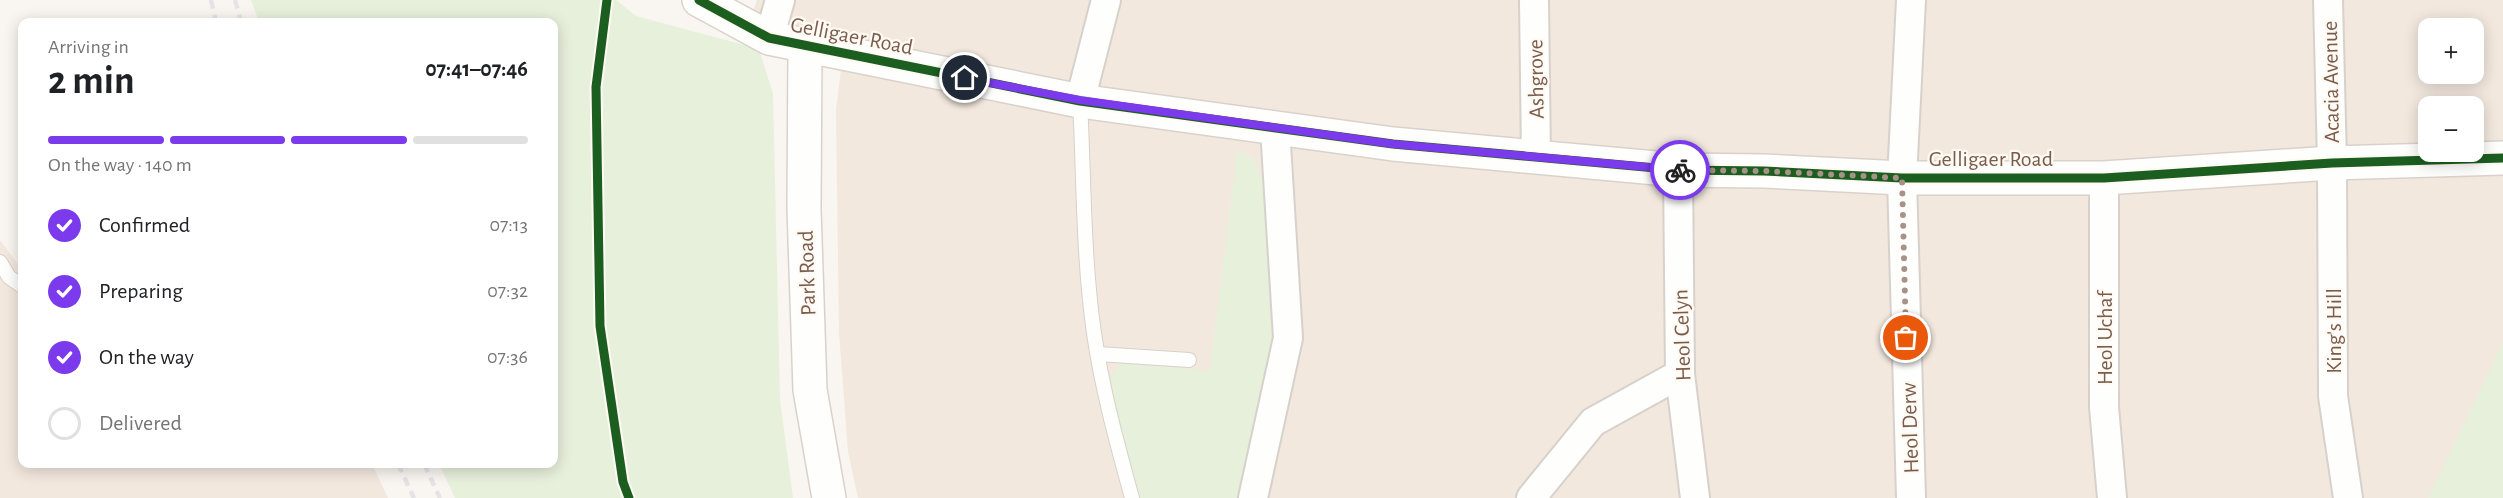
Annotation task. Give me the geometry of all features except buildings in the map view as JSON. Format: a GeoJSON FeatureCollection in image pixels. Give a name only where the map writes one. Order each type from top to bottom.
{"type":"FeatureCollection","features":[{"type":"Feature","properties":{"kind":"street","name":"Gelligaer Road"},"geometry":{"type":"LineString","coordinates":[[699,0],[769,38],[1080,100],[1393,144],[1678,170],[1764,171],[1902,178],[2104,178],[2332,163],[2503,158]]}},
{"type":"Feature","properties":{"kind":"street"},"geometry":{"type":"LineString","coordinates":[[769,38],[780,0]]}},
{"type":"Feature","properties":{"kind":"street"},"geometry":{"type":"LineString","coordinates":[[1080,100],[1106,0]]}},
{"type":"Feature","properties":{"kind":"street","name":"Ashgrove"},"geometry":{"type":"LineString","coordinates":[[1534,0],[1536,157]]}},
{"type":"Feature","properties":{"kind":"street","name":"Heol Derw"},"geometry":{"type":"LineString","coordinates":[[1911,0],[1902,178],[1911,498]]}},
{"type":"Feature","properties":{"kind":"street","name":"Acacia Avenue"},"geometry":{"type":"LineString","coordinates":[[2328,0],[2332,163]]}},
{"type":"Feature","properties":{"kind":"street","name":"Park Road"},"geometry":{"type":"LineString","coordinates":[[804,46],[804,209],[810,390],[829,498]]}},
{"type":"Feature","properties":{"kind":"street"},"geometry":{"type":"LineString","coordinates":[[1253,498],[1288,338],[1275,128]]}},
{"type":"Feature","properties":{"kind":"street","name":"King's Hill"},"geometry":{"type":"LineString","coordinates":[[2332,163],[2333,396],[2348,498]]}},
{"type":"Feature","properties":{"kind":"street","name":"Heol Celyn"},"geometry":{"type":"LineString","coordinates":[[1678,170],[1680,374],[1695,498]]}},
{"type":"Feature","properties":{"kind":"street","name":"Heol Uchaf"},"geometry":{"type":"LineString","coordinates":[[2104,178],[2104,407],[2112,498]]}},
{"type":"Feature","properties":{"kind":"street"},"geometry":{"type":"LineString","coordinates":[[1531,498],[1593,422],[1680,374]]}},
{"type":"Feature","properties":{"kind":"lane"},"geometry":{"type":"LineString","coordinates":[[1080,100],[1087,258],[1098,354],[1107,404],[1132,498]]}},
{"type":"Feature","properties":{"kind":"lane"},"geometry":{"type":"LineString","coordinates":[[0,262],[9,277],[18,283]]}},
{"type":"Feature","properties":{"kind":"lane"},"geometry":{"type":"LineString","coordinates":[[1098,354],[1189,360]]}},
{"type":"Feature","properties":{"kind":"shaded area"},"geometry":{"type":"Polygon","coordinates":[[[757,0],[2503,0],[2503,498],[858,498],[848,452],[839,333],[836,110],[841,70],[742,44],[757,0]]]}},
{"type":"Feature","properties":{"kind":"shaded area"},"geometry":{"type":"Polygon","coordinates":[[[0,240],[18,265],[18,468],[374,468],[388,498],[0,498],[0,240]]]}},
{"type":"Feature","properties":{"kind":"green space"},"geometry":{"type":"Polygon","coordinates":[[[251,0],[616,0],[636,16],[759,49],[773,94],[780,400],[793,498],[455,498],[441,468],[558,468],[558,18],[258,18],[251,0]]]}},
{"type":"Feature","properties":{"kind":"green space"},"geometry":{"type":"Polygon","coordinates":[[[1237,150],[1252,157],[1262,178],[1273,215],[1282,338],[1248,498],[1140,498],[1113,404],[1111,376],[1121,362],[1210,371],[1237,150]]]}},
{"type":"Feature","properties":{"kind":"green space"},"geometry":{"type":"Polygon","coordinates":[[[2503,342],[2503,498],[2428,498],[2503,342]]]}},
{"type":"Feature","properties":{"kind":"railway"},"geometry":{"type":"LineString","coordinates":[[211,0],[215,18]]}},
{"type":"Feature","properties":{"kind":"railway"},"geometry":{"type":"LineString","coordinates":[[235,0],[240,18]]}},
{"type":"Feature","properties":{"kind":"railway"},"geometry":{"type":"LineString","coordinates":[[400,468],[414,498]]}},
{"type":"Feature","properties":{"kind":"railway"},"geometry":{"type":"LineString","coordinates":[[426,468],[440,498]]}},
{"type":"Feature","properties":{"kind":"cycle path"},"geometry":{"type":"LineString","coordinates":[[607,0],[596,87],[600,326],[623,482],[629,498]]}},
{"type":"Feature","properties":{"kind":"cycle path"},"geometry":{"type":"LineString","coordinates":[[699,0],[769,38],[1080,101],[1393,144],[1678,170],[1764,171],[1902,178],[2104,178],[2332,163],[2503,158]]}},
{"type":"Feature","properties":{"kind":"way so far"},"geometry":{"type":"LineString","coordinates":[[1680,170],[1764,171],[1902,178],[1906,338]]}},
{"type":"Feature","properties":{"kind":"route"},"geometry":{"type":"LineString","coordinates":[[965,78],[1080,100],[1393,144],[1680,170]]}}]}
